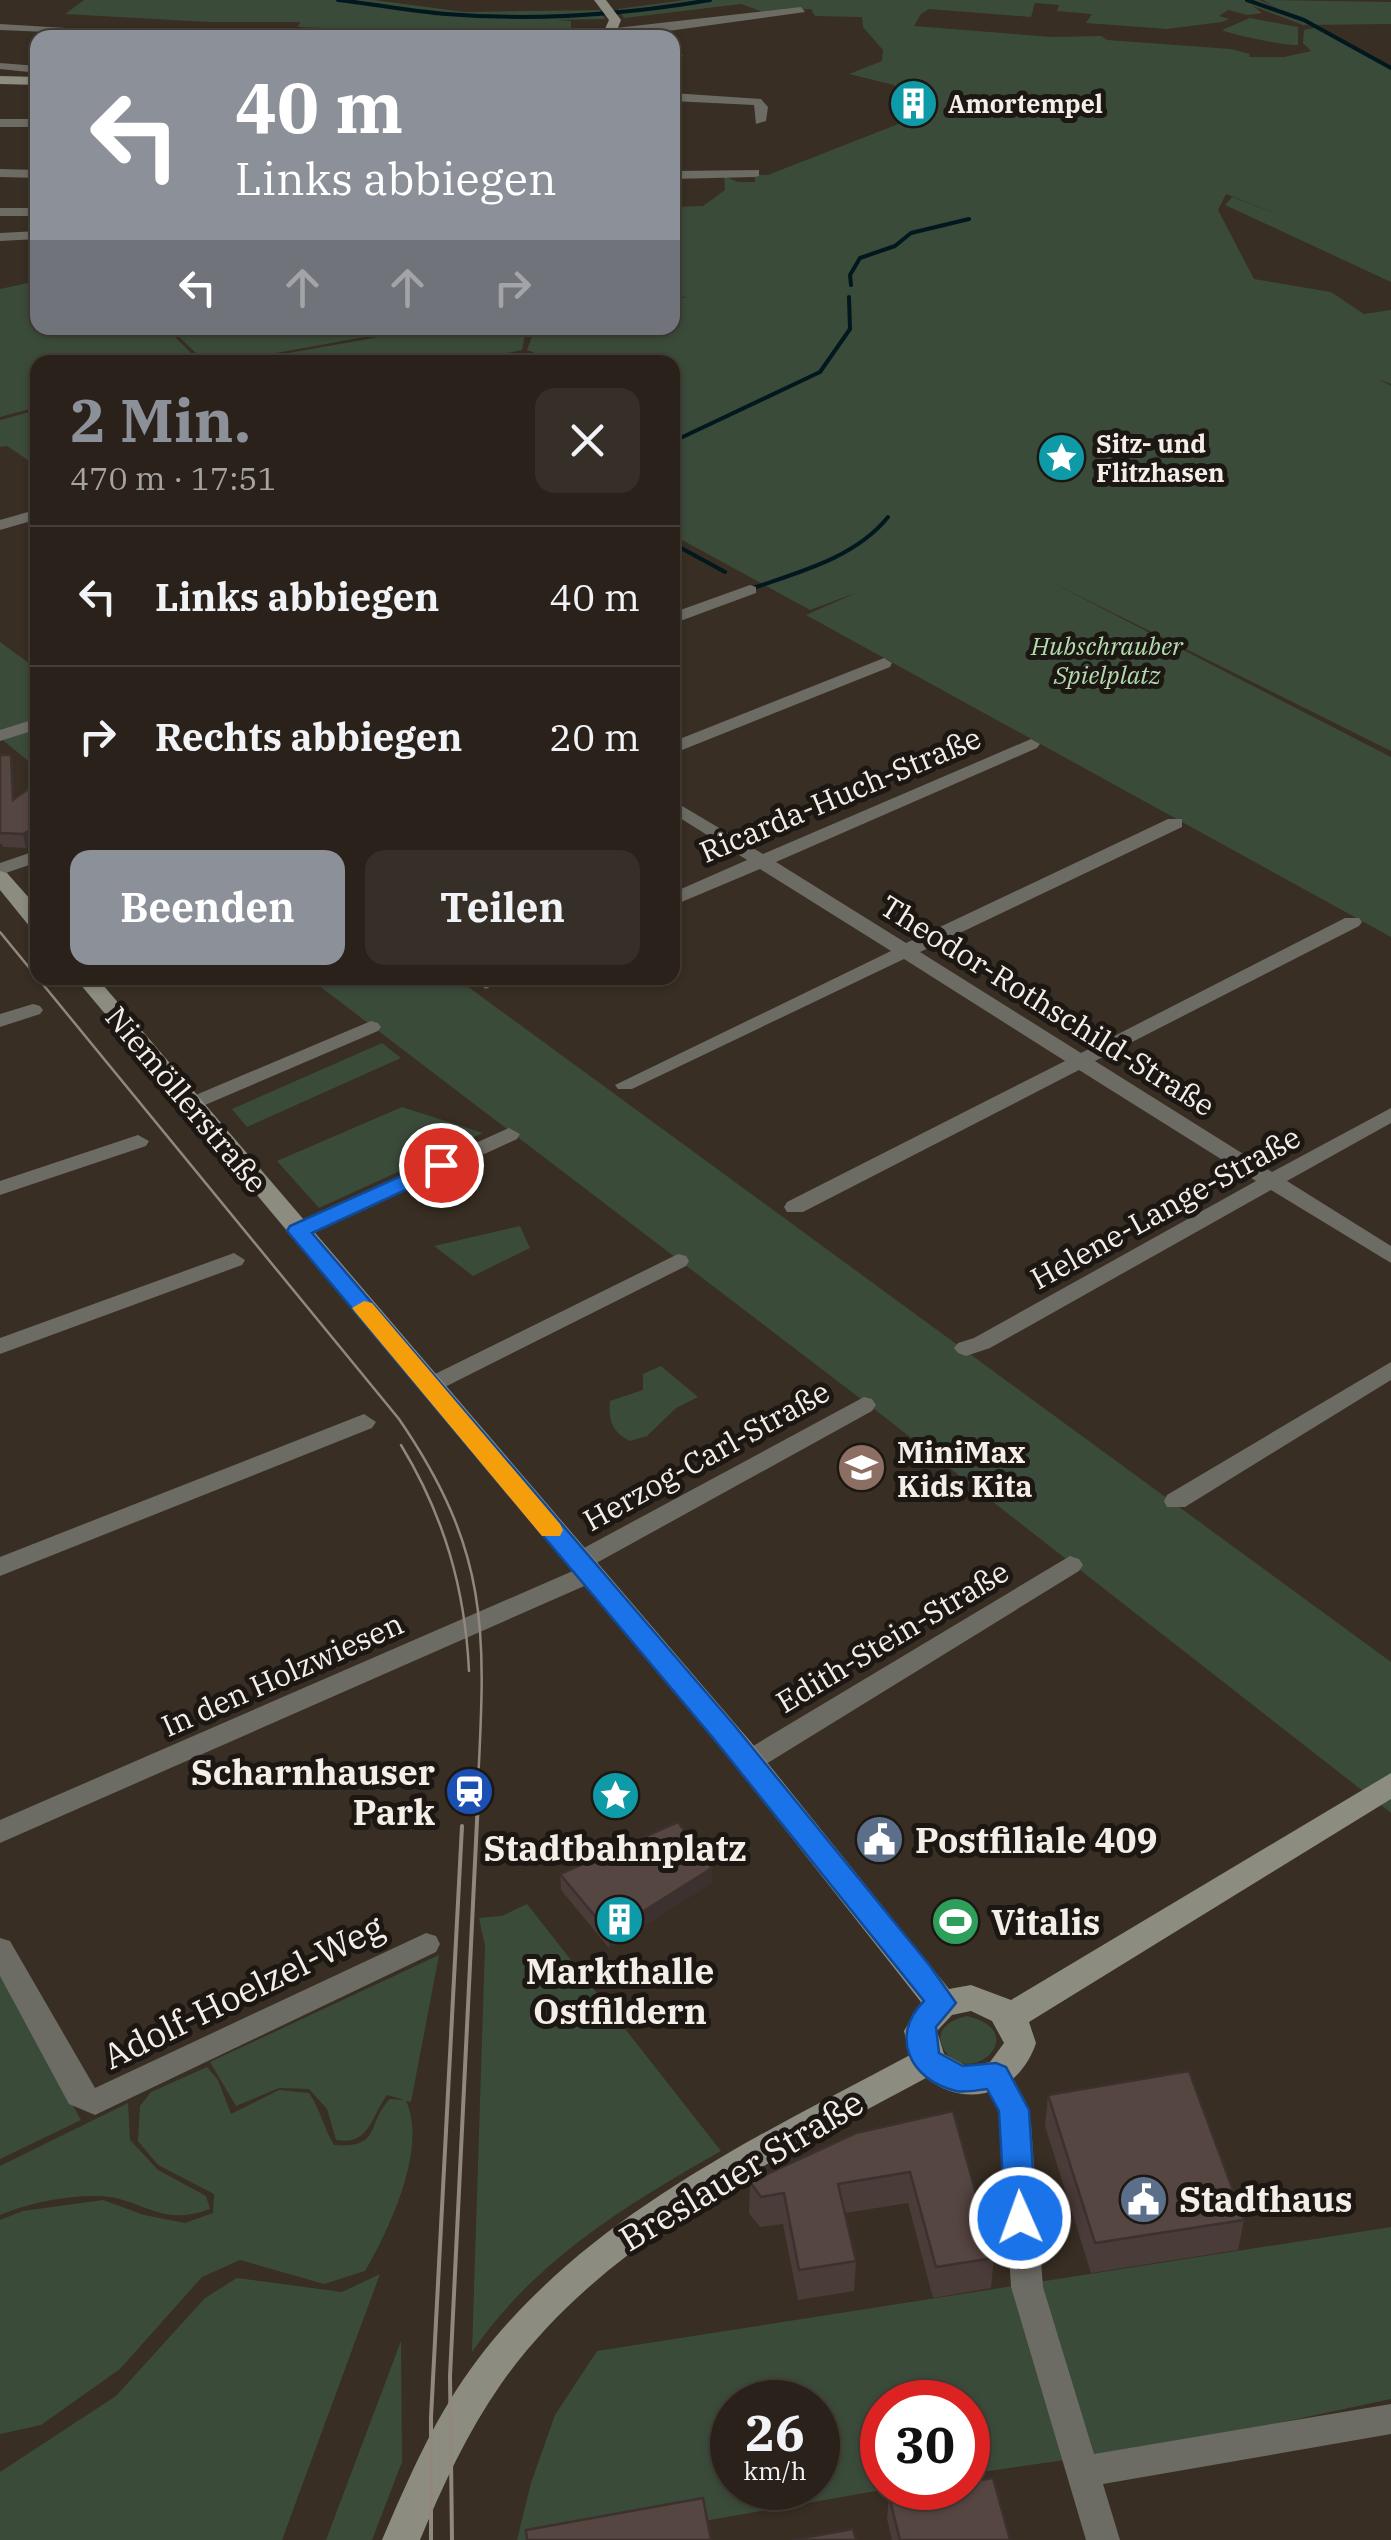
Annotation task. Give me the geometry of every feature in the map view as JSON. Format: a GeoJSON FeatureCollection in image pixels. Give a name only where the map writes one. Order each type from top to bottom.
{"type":"FeatureCollection","features":[{"type":"Feature","properties":{"kind":"main road"},"geometry":{"type":"LineString","coordinates":[[0,80],[30,81]]}},
{"type":"Feature","properties":{"kind":"main road"},"geometry":{"type":"LineString","coordinates":[[0,878],[30,913]]}},
{"type":"Feature","properties":{"kind":"main road","name":"Niemöllerstraße"},"geometry":{"type":"LineString","coordinates":[[95,985],[748,1762],[942,2003]]}},
{"type":"Feature","properties":{"kind":"main road"},"geometry":{"type":"LineString","coordinates":[[1010,2017],[1391,1784]]}},
{"type":"Feature","properties":{"kind":"main road"},"geometry":{"type":"LineString","coordinates":[[971,1998],[999,2007],[1010,2017],[1020,2043],[1008,2068],[996,2076],[959,2079],[928,2062],[921,2049],[922,2022],[942,2003],[971,1998]]}},
{"type":"Feature","properties":{"kind":"main road","name":"Breslauer Straße"},"geometry":{"type":"LineString","coordinates":[[401,2540],[420,2485],[442,2442],[503,2353],[560,2291],[602,2253],[666,2208],[928,2062]]}},
{"type":"Feature","properties":{"kind":"street"},"geometry":{"type":"LineString","coordinates":[[609,19],[665,28],[800,10]]}},
{"type":"Feature","properties":{"kind":"street"},"geometry":{"type":"LineString","coordinates":[[0,27],[50,30]]}},
{"type":"Feature","properties":{"kind":"street"},"geometry":{"type":"LineString","coordinates":[[0,66],[30,69]]}},
{"type":"Feature","properties":{"kind":"street"},"geometry":{"type":"LineString","coordinates":[[680,97],[758,102],[762,107],[760,121]]}},
{"type":"Feature","properties":{"kind":"street"},"geometry":{"type":"LineString","coordinates":[[0,123],[30,123]]}},
{"type":"Feature","properties":{"kind":"street"},"geometry":{"type":"LineString","coordinates":[[0,173],[30,174]]}},
{"type":"Feature","properties":{"kind":"street"},"geometry":{"type":"LineString","coordinates":[[680,174],[754,173]]}},
{"type":"Feature","properties":{"kind":"street"},"geometry":{"type":"LineString","coordinates":[[0,212],[30,212]]}},
{"type":"Feature","properties":{"kind":"street"},"geometry":{"type":"LineString","coordinates":[[0,237],[30,235]]}},
{"type":"Feature","properties":{"kind":"street"},"geometry":{"type":"LineString","coordinates":[[0,525],[30,517]]}},
{"type":"Feature","properties":{"kind":"street"},"geometry":{"type":"LineString","coordinates":[[680,616],[750,590]]}},
{"type":"Feature","properties":{"kind":"street"},"geometry":{"type":"LineString","coordinates":[[680,745],[884,663]]}},
{"type":"Feature","properties":{"kind":"street"},"geometry":{"type":"LineString","coordinates":[[0,736],[30,726]]}},
{"type":"Feature","properties":{"kind":"street","name":"Ricarda-Huch-Straße"},"geometry":{"type":"LineString","coordinates":[[680,896],[1032,744]]}},
{"type":"Feature","properties":{"kind":"street","name":"Theodor-Rothschild-Straße"},"geometry":{"type":"LineString","coordinates":[[680,810],[1391,1256]]}},
{"type":"Feature","properties":{"kind":"street"},"geometry":{"type":"LineString","coordinates":[[625,1085],[1175,823]]}},
{"type":"Feature","properties":{"kind":"street"},"geometry":{"type":"LineString","coordinates":[[0,869],[30,858]]}},
{"type":"Feature","properties":{"kind":"street"},"geometry":{"type":"LineString","coordinates":[[795,1208],[1352,922]]}},
{"type":"Feature","properties":{"kind":"street"},"geometry":{"type":"LineString","coordinates":[[0,1021],[33,1010]]}},
{"type":"Feature","properties":{"kind":"street"},"geometry":{"type":"LineString","coordinates":[[191,1104],[371,1027]]}},
{"type":"Feature","properties":{"kind":"street","name":"Helene-Lange-Straße"},"geometry":{"type":"LineString","coordinates":[[966,1348],[995,1336],[1391,1114]]}},
{"type":"Feature","properties":{"kind":"street"},"geometry":{"type":"LineString","coordinates":[[298,1231],[508,1134]]}},
{"type":"Feature","properties":{"kind":"street"},"geometry":{"type":"LineString","coordinates":[[0,1188],[138,1141]]}},
{"type":"Feature","properties":{"kind":"street"},"geometry":{"type":"LineString","coordinates":[[0,1346],[234,1260]]}},
{"type":"Feature","properties":{"kind":"street"},"geometry":{"type":"LineString","coordinates":[[430,1386],[678,1261]]}},
{"type":"Feature","properties":{"kind":"street"},"geometry":{"type":"LineString","coordinates":[[1176,1501],[1391,1370]]}},
{"type":"Feature","properties":{"kind":"street","name":"Herzog-Carl-Straße"},"geometry":{"type":"LineString","coordinates":[[584,1568],[864,1405]]}},
{"type":"Feature","properties":{"kind":"street"},"geometry":{"type":"LineString","coordinates":[[0,1566],[364,1422]]}},
{"type":"Feature","properties":{"kind":"street","name":"Edith-Stein-Straße"},"geometry":{"type":"LineString","coordinates":[[748,1762],[1070,1565]]}},
{"type":"Feature","properties":{"kind":"street","name":"In den Holzwiesen"},"geometry":{"type":"LineString","coordinates":[[0,1832],[584,1568]]}},
{"type":"Feature","properties":{"kind":"street","name":"Adolf-Hoelzel-Weg"},"geometry":{"type":"LineString","coordinates":[[0,1949],[80,2095],[95,2102],[426,1944]]}},
{"type":"Feature","properties":{"kind":"street"},"geometry":{"type":"LineString","coordinates":[[996,2076],[1011,2102],[1016,2124],[1028,2286],[1103,2540]]}},
{"type":"Feature","properties":{"kind":"street"},"geometry":{"type":"LineString","coordinates":[[1081,2472],[1391,2419]]}},
{"type":"Feature","properties":{"kind":"green space"},"geometry":{"type":"Polygon","coordinates":[[[84,0],[374,0],[464,12],[600,10],[605,19],[556,20],[571,21],[571,29],[365,30],[298,27],[300,22],[209,22],[65,14],[84,0]]]}},
{"type":"Feature","properties":{"kind":"green space","name":"Hubschrauber Spielplatz"},"geometry":{"type":"Polygon","coordinates":[[[685,0],[1259,0],[1277,8],[1263,0],[1391,2],[1391,24],[1303,25],[1253,6],[1262,13],[1247,15],[1228,10],[1219,16],[1229,19],[1222,22],[1167,29],[1086,23],[1092,14],[1057,11],[1059,5],[1035,3],[1031,17],[929,9],[914,26],[1052,37],[1101,36],[1107,40],[1231,49],[1250,54],[1249,57],[1284,57],[1311,51],[1303,43],[1304,30],[1320,27],[1391,67],[1391,282],[1225,205],[1232,197],[1282,216],[1226,194],[1218,210],[1254,279],[1331,292],[1364,314],[1391,310],[1391,384],[1378,379],[1391,386],[1391,751],[1051,582],[1391,757],[1391,937],[806,615],[858,592],[810,610],[680,539],[680,355],[540,355],[527,350],[533,335],[680,335],[680,298],[688,297],[680,296],[680,207],[703,206],[725,190],[724,176],[738,182],[755,182],[755,175],[768,175],[906,121],[893,96],[900,95],[894,85],[849,74],[882,61],[883,50],[863,27],[862,17],[815,16],[811,9],[766,13],[741,4],[624,18],[618,9],[685,0]]]}},
{"type":"Feature","properties":{"kind":"green space"},"geometry":{"type":"Polygon","coordinates":[[[1250,18],[1298,27],[1298,45],[1222,30],[1250,18]]]}},
{"type":"Feature","properties":{"kind":"green space"},"geometry":{"type":"Polygon","coordinates":[[[30,283],[30,335],[173,335],[193,355],[30,355],[30,409],[0,417],[0,289],[30,283]]]}},
{"type":"Feature","properties":{"kind":"green space"},"geometry":{"type":"Polygon","coordinates":[[[177,335],[375,335],[265,355],[198,355],[177,335]]]}},
{"type":"Feature","properties":{"kind":"green space"},"geometry":{"type":"Polygon","coordinates":[[[390,335],[525,335],[522,350],[498,355],[278,355],[390,335]]]}},
{"type":"Feature","properties":{"kind":"green space"},"geometry":{"type":"Polygon","coordinates":[[[30,412],[30,461],[7,446],[0,447],[0,420],[30,412]]]}},
{"type":"Feature","properties":{"kind":"green space"},"geometry":{"type":"Polygon","coordinates":[[[0,642],[30,664],[30,762],[0,738],[0,642]]]}},
{"type":"Feature","properties":{"kind":"green space"},"geometry":{"type":"Polygon","coordinates":[[[318,985],[466,985],[1391,1662],[1391,1813],[878,1412],[318,985]]]}},
{"type":"Feature","properties":{"kind":"green space"},"geometry":{"type":"Polygon","coordinates":[[[382,1043],[401,1058],[247,1127],[232,1109],[382,1043]]]}},
{"type":"Feature","properties":{"kind":"green space"},"geometry":{"type":"Polygon","coordinates":[[[402,1107],[483,1133],[319,1208],[277,1161],[402,1107]]]}},
{"type":"Feature","properties":{"kind":"green space"},"geometry":{"type":"Polygon","coordinates":[[[520,1226],[530,1248],[473,1276],[434,1246],[520,1226]]]}},
{"type":"Feature","properties":{"kind":"green space"},"geometry":{"type":"Polygon","coordinates":[[[661,1366],[698,1397],[676,1408],[647,1436],[630,1441],[612,1425],[610,1401],[643,1390],[643,1374],[661,1366]]]}},
{"type":"Feature","properties":{"kind":"green space"},"geometry":{"type":"Polygon","coordinates":[[[527,1904],[721,2151],[617,2214],[553,2263],[497,2319],[472,2352],[485,1946],[479,1918],[502,1916],[527,1904]]]}},
{"type":"Feature","properties":{"kind":"green space"},"geometry":{"type":"Polygon","coordinates":[[[439,1955],[411,2102],[406,2101],[412,2120],[409,2164],[385,2234],[365,2271],[324,2284],[240,2260],[202,2277],[120,2369],[41,2425],[0,2434],[0,2220],[23,2211],[103,2200],[144,2215],[185,2223],[213,2213],[214,2194],[158,2165],[138,2141],[140,2106],[151,2092],[207,2067],[218,2080],[231,2114],[279,2090],[309,2093],[334,2145],[360,2143],[371,2133],[390,2099],[405,2100],[387,2095],[362,2134],[356,2139],[336,2140],[327,2109],[309,2089],[279,2088],[236,2106],[210,2062],[439,1955]]]}},
{"type":"Feature","properties":{"kind":"green space"},"geometry":{"type":"Polygon","coordinates":[[[0,1974],[81,2120],[0,2159],[0,1974]]]}},
{"type":"Feature","properties":{"kind":"green space"},"geometry":{"type":"Polygon","coordinates":[[[967,2016],[986,2024],[995,2034],[996,2045],[979,2061],[966,2064],[954,2060],[943,2048],[940,2035],[950,2022],[967,2016]]]}},
{"type":"Feature","properties":{"kind":"green space"},"geometry":{"type":"Polygon","coordinates":[[[128,2103],[130,2140],[158,2170],[206,2196],[210,2209],[192,2214],[164,2214],[115,2198],[87,2196],[48,2201],[0,2215],[0,2166],[128,2103]]]}},
{"type":"Feature","properties":{"kind":"green space"},"geometry":{"type":"Polygon","coordinates":[[[1391,2227],[1391,2399],[1184,2443],[990,2471],[990,2380],[860,2380],[860,2494],[840,2497],[840,2380],[710,2380],[710,2510],[767,2510],[596,2540],[517,2540],[531,2483],[555,2415],[597,2351],[1391,2227]]]}},
{"type":"Feature","properties":{"kind":"green space"},"geometry":{"type":"Polygon","coordinates":[[[380,2274],[282,2540],[0,2540],[0,2472],[116,2396],[205,2298],[237,2278],[342,2292],[380,2274]]]}},
{"type":"Feature","properties":{"kind":"green space"},"geometry":{"type":"Polygon","coordinates":[[[401,2341],[402,2462],[372,2540],[326,2540],[401,2341]]]}},
{"type":"Feature","properties":{"kind":"building"},"geometry":{"type":"Polygon","coordinates":[[[0,755],[11,755],[13,800],[30,788],[30,831],[0,832],[0,755]]]}},
{"type":"Feature","properties":{"kind":"building","name":"Markthalle Ostfildern"},"geometry":{"type":"Polygon","coordinates":[[[678,1822],[712,1868],[609,1933],[560,1874],[678,1822]]]}},
{"type":"Feature","properties":{"kind":"building","name":"Stadthaus"},"geometry":{"type":"Polygon","coordinates":[[[1189,2071],[1244,2220],[1095,2243],[1048,2095],[1189,2071]]]}},
{"type":"Feature","properties":{"kind":"building"},"geometry":{"type":"Polygon","coordinates":[[[953,2111],[994,2258],[936,2267],[910,2172],[838,2184],[856,2261],[799,2270],[784,2193],[761,2197],[750,2182],[856,2133],[953,2111]]]}},
{"type":"Feature","properties":{"kind":"building"},"geometry":{"type":"Polygon","coordinates":[[[993,2478],[1010,2540],[900,2540],[892,2510],[990,2510],[993,2478]]]}},
{"type":"Feature","properties":{"kind":"building"},"geometry":{"type":"Polygon","coordinates":[[[703,2498],[711,2540],[527,2540],[526,2530],[703,2498]]]}},
{"type":"Feature","properties":{"kind":"building"},"geometry":{"type":"Polygon","coordinates":[[[853,2529],[856,2540],[792,2540],[853,2529]]]}},
{"type":"Feature","properties":{"kind":"waterway"},"geometry":{"type":"LineString","coordinates":[[338,0],[432,13],[512,17],[611,13],[710,0]]}},
{"type":"Feature","properties":{"kind":"waterway"},"geometry":{"type":"LineString","coordinates":[[1247,0],[1304,20],[1391,68]]}},
{"type":"Feature","properties":{"kind":"waterway"},"geometry":{"type":"LineString","coordinates":[[851,285],[850,275],[860,258],[895,246],[911,233],[969,219]]}},
{"type":"Feature","properties":{"kind":"waterway"},"geometry":{"type":"LineString","coordinates":[[680,438],[820,372],[850,329],[849,297]]}},
{"type":"Feature","properties":{"kind":"waterway"},"geometry":{"type":"LineString","coordinates":[[753,588],[844,553],[888,517]]}},
{"type":"Feature","properties":{"kind":"waterway"},"geometry":{"type":"LineString","coordinates":[[680,547],[725,572]]}},
{"type":"Feature","properties":{"kind":"tram line"},"geometry":{"type":"LineString","coordinates":[[0,932],[30,969]]}},
{"type":"Feature","properties":{"kind":"tram line"},"geometry":{"type":"LineString","coordinates":[[43,985],[399,1419],[429,1466],[466,1551],[475,1592],[482,1679],[478,1782]]}},
{"type":"Feature","properties":{"kind":"tram line"},"geometry":{"type":"LineString","coordinates":[[401,1445],[429,1499],[450,1554],[463,1611],[469,1671]]}},
{"type":"Feature","properties":{"kind":"tram line"},"geometry":{"type":"LineString","coordinates":[[452,2540],[450,2376],[479,1780]]}},
{"type":"Feature","properties":{"kind":"tram line"},"geometry":{"type":"LineString","coordinates":[[431,2540],[431,2417],[462,1826]]}},
{"type":"Feature","properties":{"kind":"slow traffic"},"geometry":{"type":"LineString","coordinates":[[364,1308],[551,1530]]}},
{"type":"Feature","properties":{"kind":"place","name":"Amortempel"},"geometry":{"type":"Point","coordinates":[913,103]}},
{"type":"Feature","properties":{"kind":"place","name":"Sitz- und Flitzhasen"},"geometry":{"type":"Point","coordinates":[1061,457]}},
{"type":"Feature","properties":{"kind":"place","name":"MiniMax Kids Kita"},"geometry":{"type":"Point","coordinates":[862,1468]}},
{"type":"Feature","properties":{"kind":"place","name":"Scharnhauser Park"},"geometry":{"type":"Point","coordinates":[470,1792]}},
{"type":"Feature","properties":{"kind":"place","name":"Stadtbahnplatz"},"geometry":{"type":"Point","coordinates":[615,1796]}},
{"type":"Feature","properties":{"kind":"place","name":"Postfiliale 409"},"geometry":{"type":"Point","coordinates":[880,1840]}},
{"type":"Feature","properties":{"kind":"place","name":"Markthalle Ostfildern"},"geometry":{"type":"Point","coordinates":[620,1919]}},
{"type":"Feature","properties":{"kind":"place","name":"Vitalis"},"geometry":{"type":"Point","coordinates":[956,1922]}},
{"type":"Feature","properties":{"kind":"place","name":"Stadthaus"},"geometry":{"type":"Point","coordinates":[1144,2199]}},
{"type":"Feature","properties":{"kind":"route"},"geometry":{"type":"LineString","coordinates":[[441,1165],[298,1231],[724,1732],[942,2003],[922,2022],[919,2036],[928,2062],[959,2079],[972,2081],[996,2076],[1014,2110],[1018,2132],[1020,2218]]}}]}
